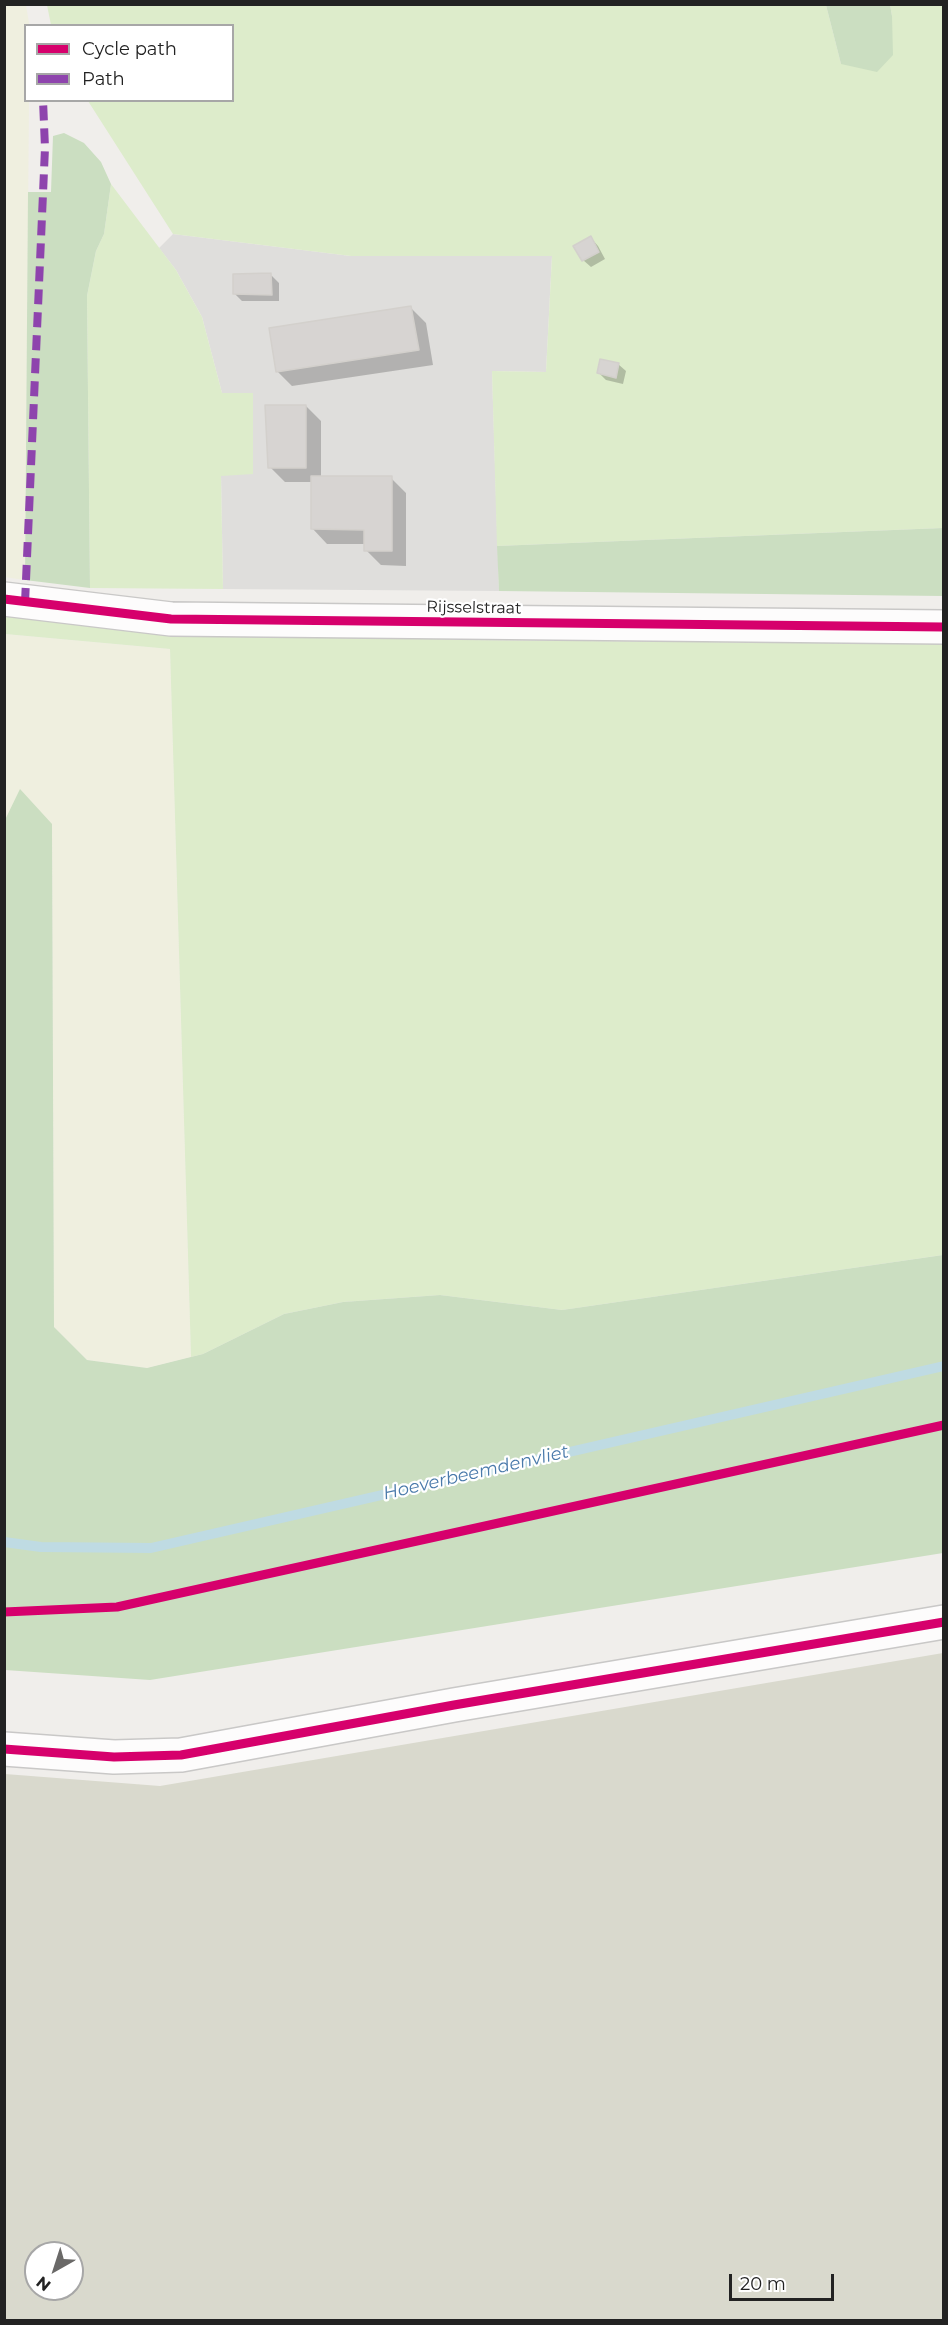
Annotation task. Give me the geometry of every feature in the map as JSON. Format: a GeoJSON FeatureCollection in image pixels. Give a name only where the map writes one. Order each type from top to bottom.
{"type":"FeatureCollection","features":[{"type":"Feature","properties":{"kind":"street","name":"Rijsselstraat"},"geometry":{"type":"LineString","coordinates":[[4,599],[171,619],[944,627]]}},
{"type":"Feature","properties":{"kind":"street"},"geometry":{"type":"LineString","coordinates":[[4,1749],[114,1757],[181,1755],[454,1705],[944,1622]]}},
{"type":"Feature","properties":{"kind":"shaded area"},"geometry":{"type":"Polygon","coordinates":[[[173,234],[351,256],[552,256],[546,372],[492,371],[499,591],[223,589],[221,476],[253,393],[222,393],[202,317],[176,270],[159,248],[173,234]]]}},
{"type":"Feature","properties":{"kind":"shaded area"},"geometry":{"type":"Polygon","coordinates":[[[943,1653],[943,2320],[5,2320],[5,1774],[160,1786],[943,1653]]]}},
{"type":"Feature","properties":{"kind":"green space"},"geometry":{"type":"Polygon","coordinates":[[[4,5],[26,5],[29,24],[24,24],[24,102],[29,102],[25,580],[4,577],[4,5]]]}},
{"type":"Feature","properties":{"kind":"green space"},"geometry":{"type":"Polygon","coordinates":[[[47,5],[826,5],[841,64],[892,16],[890,5],[943,5],[943,528],[497,546],[492,371],[546,372],[552,256],[351,256],[173,234],[89,102],[234,102],[234,24],[51,24],[47,5]]]}},
{"type":"Feature","properties":{"kind":"green space"},"geometry":{"type":"Polygon","coordinates":[[[826,5],[890,5],[893,55],[877,72],[841,64],[826,5]]]}},
{"type":"Feature","properties":{"kind":"green space"},"geometry":{"type":"Polygon","coordinates":[[[64,133],[84,143],[101,162],[111,184],[104,234],[96,251],[87,296],[90,588],[25,580],[28,192],[51,192],[53,136],[64,133]]]}},
{"type":"Feature","properties":{"kind":"green space"},"geometry":{"type":"Polygon","coordinates":[[[111,184],[176,270],[202,317],[222,393],[253,393],[253,474],[221,476],[223,589],[90,588],[87,296],[96,251],[104,234],[111,184]]]}},
{"type":"Feature","properties":{"kind":"green space"},"geometry":{"type":"Polygon","coordinates":[[[943,528],[943,596],[499,591],[497,546],[943,528]]]}},
{"type":"Feature","properties":{"kind":"green space"},"geometry":{"type":"Polygon","coordinates":[[[4,613],[167,630],[466,640],[943,644],[943,1255],[562,1310],[440,1295],[343,1302],[284,1314],[203,1354],[191,1357],[170,649],[5,634],[4,613]]]}},
{"type":"Feature","properties":{"kind":"green space"},"geometry":{"type":"Polygon","coordinates":[[[5,634],[170,649],[191,1357],[147,1368],[87,1360],[54,1327],[52,824],[5,822],[5,634]]]}},
{"type":"Feature","properties":{"kind":"green space"},"geometry":{"type":"Polygon","coordinates":[[[20,789],[52,824],[54,1327],[87,1360],[147,1368],[203,1354],[284,1314],[343,1302],[440,1295],[562,1310],[943,1255],[943,1553],[150,1680],[5,1670],[4,822],[20,789]]]}},
{"type":"Feature","properties":{"kind":"building"},"geometry":{"type":"Polygon","coordinates":[[[591,236],[599,252],[582,261],[573,246],[591,236]]]}},
{"type":"Feature","properties":{"kind":"building"},"geometry":{"type":"Polygon","coordinates":[[[271,273],[272,295],[233,294],[233,274],[271,273]]]}},
{"type":"Feature","properties":{"kind":"building"},"geometry":{"type":"Polygon","coordinates":[[[411,306],[419,350],[276,372],[269,328],[411,306]]]}},
{"type":"Feature","properties":{"kind":"building"},"geometry":{"type":"Polygon","coordinates":[[[600,359],[619,363],[616,378],[597,373],[600,359]]]}},
{"type":"Feature","properties":{"kind":"building"},"geometry":{"type":"Polygon","coordinates":[[[265,405],[306,405],[306,468],[268,468],[265,405]]]}},
{"type":"Feature","properties":{"kind":"building"},"geometry":{"type":"Polygon","coordinates":[[[311,476],[392,476],[392,551],[364,551],[364,530],[311,529],[311,476]]]}},
{"type":"Feature","properties":{"kind":"waterway","name":"Hoeverbeemdenvliet"},"geometry":{"type":"LineString","coordinates":[[4,1542],[41,1547],[151,1548],[944,1366]]}},
{"type":"Feature","properties":{"kind":"marked path"},"geometry":{"type":"LineString","coordinates":[[25,603],[45,148],[43,102]]}},
{"type":"Feature","properties":{"kind":"cycle path"},"geometry":{"type":"LineString","coordinates":[[4,599],[171,619],[944,627]]}},
{"type":"Feature","properties":{"kind":"cycle path"},"geometry":{"type":"LineString","coordinates":[[4,1612],[117,1607],[944,1425]]}},
{"type":"Feature","properties":{"kind":"cycle path"},"geometry":{"type":"LineString","coordinates":[[4,1749],[114,1757],[181,1755],[454,1705],[944,1622]]}}]}
